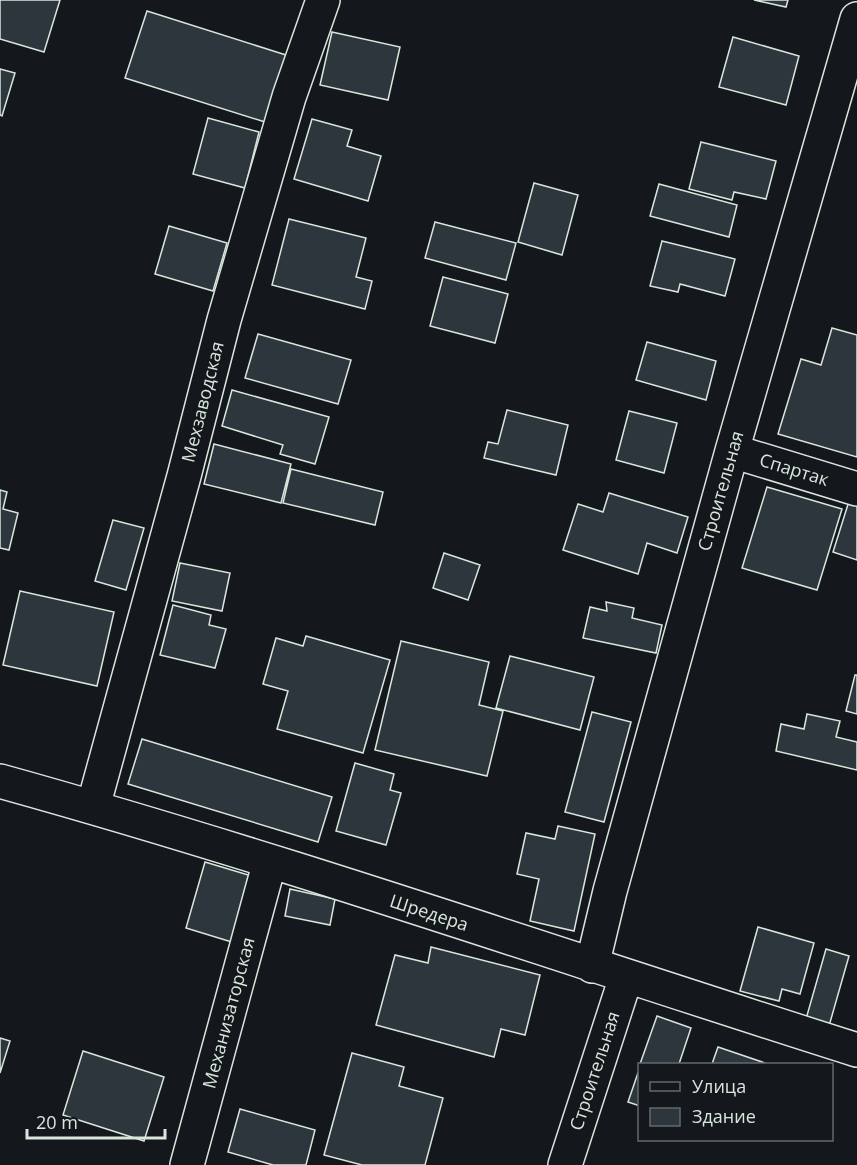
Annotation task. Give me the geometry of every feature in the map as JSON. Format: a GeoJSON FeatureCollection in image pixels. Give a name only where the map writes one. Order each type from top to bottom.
{"type":"FeatureCollection","features":[{"type":"Feature","properties":{"kind":"street","name":"Мехзаводская"},"geometry":{"type":"LineString","coordinates":[[93,807],[184,476],[224,320],[289,97],[323,0]]}},
{"type":"Feature","properties":{"kind":"street","name":"Строительная"},"geometry":{"type":"LineString","coordinates":[[592,966],[613,879],[732,451],[857,19]]}},
{"type":"Feature","properties":{"kind":"street","name":"Спартак"},"geometry":{"type":"LineString","coordinates":[[732,451],[857,489]]}},
{"type":"Feature","properties":{"kind":"street","name":"Шредера"},"geometry":{"type":"LineString","coordinates":[[0,782],[93,807],[270,861],[857,1050]]}},
{"type":"Feature","properties":{"kind":"street","name":"Механизаторская"},"geometry":{"type":"LineString","coordinates":[[187,1165],[270,861]]}},
{"type":"Feature","properties":{"kind":"street","name":"Строительная"},"geometry":{"type":"LineString","coordinates":[[565,1165],[626,977]]}},
{"type":"Feature","properties":{"kind":"building"},"geometry":{"type":"Polygon","coordinates":[[[0,0],[60,0],[44,52],[0,39],[0,0]]]}},
{"type":"Feature","properties":{"kind":"building"},"geometry":{"type":"Polygon","coordinates":[[[754,0],[788,0],[786,7],[754,0]]]}},
{"type":"Feature","properties":{"kind":"building"},"geometry":{"type":"Polygon","coordinates":[[[147,11],[286,55],[265,122],[125,78],[147,11]]]}},
{"type":"Feature","properties":{"kind":"building"},"geometry":{"type":"Polygon","coordinates":[[[332,32],[400,47],[388,100],[320,85],[332,32]]]}},
{"type":"Feature","properties":{"kind":"building"},"geometry":{"type":"Polygon","coordinates":[[[733,37],[799,56],[786,105],[719,87],[733,37]]]}},
{"type":"Feature","properties":{"kind":"building"},"geometry":{"type":"Polygon","coordinates":[[[0,69],[15,73],[2,116],[0,115],[0,69]]]}},
{"type":"Feature","properties":{"kind":"building"},"geometry":{"type":"Polygon","coordinates":[[[208,118],[259,132],[245,188],[193,174],[208,118]]]}},
{"type":"Feature","properties":{"kind":"building"},"geometry":{"type":"Polygon","coordinates":[[[312,119],[352,130],[347,146],[381,156],[368,201],[294,179],[312,119]]]}},
{"type":"Feature","properties":{"kind":"building"},"geometry":{"type":"Polygon","coordinates":[[[701,142],[776,161],[766,199],[734,192],[732,200],[689,189],[701,142]]]}},
{"type":"Feature","properties":{"kind":"building"},"geometry":{"type":"Polygon","coordinates":[[[534,183],[578,195],[562,255],[518,242],[534,183]]]}},
{"type":"Feature","properties":{"kind":"building"},"geometry":{"type":"Polygon","coordinates":[[[659,184],[737,205],[729,237],[650,216],[659,184]]]}},
{"type":"Feature","properties":{"kind":"building"},"geometry":{"type":"Polygon","coordinates":[[[289,219],[366,238],[356,277],[372,281],[365,309],[272,285],[289,219]]]}},
{"type":"Feature","properties":{"kind":"building"},"geometry":{"type":"Polygon","coordinates":[[[435,222],[516,243],[506,280],[425,258],[435,222]]]}},
{"type":"Feature","properties":{"kind":"building"},"geometry":{"type":"Polygon","coordinates":[[[169,226],[227,243],[213,291],[155,274],[169,226]]]}},
{"type":"Feature","properties":{"kind":"building"},"geometry":{"type":"Polygon","coordinates":[[[662,241],[735,259],[725,296],[680,284],[678,292],[650,286],[662,241]]]}},
{"type":"Feature","properties":{"kind":"building"},"geometry":{"type":"Polygon","coordinates":[[[443,277],[508,294],[495,343],[430,326],[443,277]]]}},
{"type":"Feature","properties":{"kind":"building"},"geometry":{"type":"Polygon","coordinates":[[[832,328],[857,335],[857,457],[778,434],[801,359],[821,365],[832,328]]]}},
{"type":"Feature","properties":{"kind":"building"},"geometry":{"type":"Polygon","coordinates":[[[258,334],[351,360],[338,404],[245,378],[258,334]]]}},
{"type":"Feature","properties":{"kind":"building"},"geometry":{"type":"Polygon","coordinates":[[[647,342],[716,361],[706,400],[636,380],[647,342]]]}},
{"type":"Feature","properties":{"kind":"building"},"geometry":{"type":"Polygon","coordinates":[[[232,390],[329,417],[315,464],[280,454],[283,445],[222,426],[232,390]]]}},
{"type":"Feature","properties":{"kind":"building"},"geometry":{"type":"Polygon","coordinates":[[[507,410],[568,425],[556,475],[484,458],[488,442],[498,444],[507,410]]]}},
{"type":"Feature","properties":{"kind":"building"},"geometry":{"type":"Polygon","coordinates":[[[629,411],[677,423],[664,473],[616,460],[629,411]]]}},
{"type":"Feature","properties":{"kind":"building"},"geometry":{"type":"Polygon","coordinates":[[[214,444],[291,464],[281,503],[204,484],[214,444]]]}},
{"type":"Feature","properties":{"kind":"building"},"geometry":{"type":"Polygon","coordinates":[[[291,469],[383,492],[375,525],[283,503],[291,469]]]}},
{"type":"Feature","properties":{"kind":"building"},"geometry":{"type":"Polygon","coordinates":[[[767,487],[842,509],[817,590],[742,568],[767,487]]]}},
{"type":"Feature","properties":{"kind":"building"},"geometry":{"type":"Polygon","coordinates":[[[0,490],[7,492],[3,509],[18,513],[9,550],[0,548],[0,490]]]}},
{"type":"Feature","properties":{"kind":"building"},"geometry":{"type":"Polygon","coordinates":[[[609,493],[688,517],[677,553],[647,543],[638,574],[563,550],[578,504],[603,512],[609,493]]]}},
{"type":"Feature","properties":{"kind":"building"},"geometry":{"type":"Polygon","coordinates":[[[850,498],[857,500],[857,560],[833,552],[850,498]]]}},
{"type":"Feature","properties":{"kind":"building"},"geometry":{"type":"Polygon","coordinates":[[[113,520],[144,528],[126,590],[95,581],[113,520]]]}},
{"type":"Feature","properties":{"kind":"building"},"geometry":{"type":"Polygon","coordinates":[[[444,553],[480,565],[468,600],[433,588],[444,553]]]}},
{"type":"Feature","properties":{"kind":"building"},"geometry":{"type":"Polygon","coordinates":[[[180,563],[230,573],[222,611],[172,601],[180,563]]]}},
{"type":"Feature","properties":{"kind":"building"},"geometry":{"type":"Polygon","coordinates":[[[20,591],[114,612],[97,686],[3,665],[20,591]]]}},
{"type":"Feature","properties":{"kind":"building"},"geometry":{"type":"Polygon","coordinates":[[[606,602],[634,608],[632,618],[662,625],[656,653],[583,638],[590,607],[607,611],[606,602]]]}},
{"type":"Feature","properties":{"kind":"building"},"geometry":{"type":"Polygon","coordinates":[[[173,605],[211,615],[209,625],[226,629],[215,668],[160,655],[173,605]]]}},
{"type":"Feature","properties":{"kind":"building"},"geometry":{"type":"Polygon","coordinates":[[[306,636],[390,660],[363,753],[277,729],[288,691],[263,684],[276,638],[303,646],[306,636]]]}},
{"type":"Feature","properties":{"kind":"building"},"geometry":{"type":"Polygon","coordinates":[[[401,641],[489,662],[479,705],[503,711],[487,776],[375,750],[401,641]]]}},
{"type":"Feature","properties":{"kind":"building"},"geometry":{"type":"Polygon","coordinates":[[[510,656],[594,677],[580,730],[496,708],[510,656]]]}},
{"type":"Feature","properties":{"kind":"building"},"geometry":{"type":"Polygon","coordinates":[[[855,675],[857,675],[857,714],[846,711],[855,675]]]}},
{"type":"Feature","properties":{"kind":"building"},"geometry":{"type":"Polygon","coordinates":[[[592,712],[631,722],[604,822],[565,812],[592,712]]]}},
{"type":"Feature","properties":{"kind":"building"},"geometry":{"type":"Polygon","coordinates":[[[807,714],[840,721],[836,737],[857,742],[857,770],[776,751],[781,724],[804,729],[807,714]]]}},
{"type":"Feature","properties":{"kind":"building"},"geometry":{"type":"Polygon","coordinates":[[[142,739],[332,797],[318,842],[128,784],[142,739]]]}},
{"type":"Feature","properties":{"kind":"building"},"geometry":{"type":"Polygon","coordinates":[[[355,763],[394,774],[390,790],[401,793],[386,845],[336,831],[355,763]]]}},
{"type":"Feature","properties":{"kind":"building"},"geometry":{"type":"Polygon","coordinates":[[[558,826],[595,834],[574,931],[530,921],[539,879],[517,874],[526,833],[555,839],[558,826]]]}},
{"type":"Feature","properties":{"kind":"building"},"geometry":{"type":"Polygon","coordinates":[[[205,862],[255,877],[235,943],[186,928],[205,862]]]}},
{"type":"Feature","properties":{"kind":"building"},"geometry":{"type":"Polygon","coordinates":[[[290,889],[335,899],[330,925],[285,916],[290,889]]]}},
{"type":"Feature","properties":{"kind":"building"},"geometry":{"type":"Polygon","coordinates":[[[758,927],[814,943],[800,994],[782,989],[779,1001],[740,991],[758,927]]]}},
{"type":"Feature","properties":{"kind":"building"},"geometry":{"type":"Polygon","coordinates":[[[431,947],[540,975],[525,1035],[501,1029],[494,1057],[376,1025],[395,955],[428,963],[431,947]]]}},
{"type":"Feature","properties":{"kind":"building"},"geometry":{"type":"Polygon","coordinates":[[[826,949],[849,956],[827,1033],[804,1026],[826,949]]]}},
{"type":"Feature","properties":{"kind":"building"},"geometry":{"type":"Polygon","coordinates":[[[657,1016],[691,1028],[679,1063],[640,1063],[657,1016]]]}},
{"type":"Feature","properties":{"kind":"building"},"geometry":{"type":"Polygon","coordinates":[[[0,1038],[10,1041],[0,1073],[0,1038]]]}},
{"type":"Feature","properties":{"kind":"building"},"geometry":{"type":"Polygon","coordinates":[[[718,1047],[765,1063],[712,1063],[718,1047]]]}},
{"type":"Feature","properties":{"kind":"building"},"geometry":{"type":"Polygon","coordinates":[[[83,1051],[164,1077],[144,1141],[63,1115],[83,1051]]]}},
{"type":"Feature","properties":{"kind":"building"},"geometry":{"type":"Polygon","coordinates":[[[352,1053],[404,1067],[399,1086],[443,1098],[425,1165],[362,1165],[324,1155],[352,1053]]]}},
{"type":"Feature","properties":{"kind":"building"},"geometry":{"type":"Polygon","coordinates":[[[638,1073],[638,1105],[628,1102],[638,1073]]]}},
{"type":"Feature","properties":{"kind":"building"},"geometry":{"type":"Polygon","coordinates":[[[240,1109],[315,1130],[306,1165],[273,1165],[228,1152],[240,1109]]]}}]}
